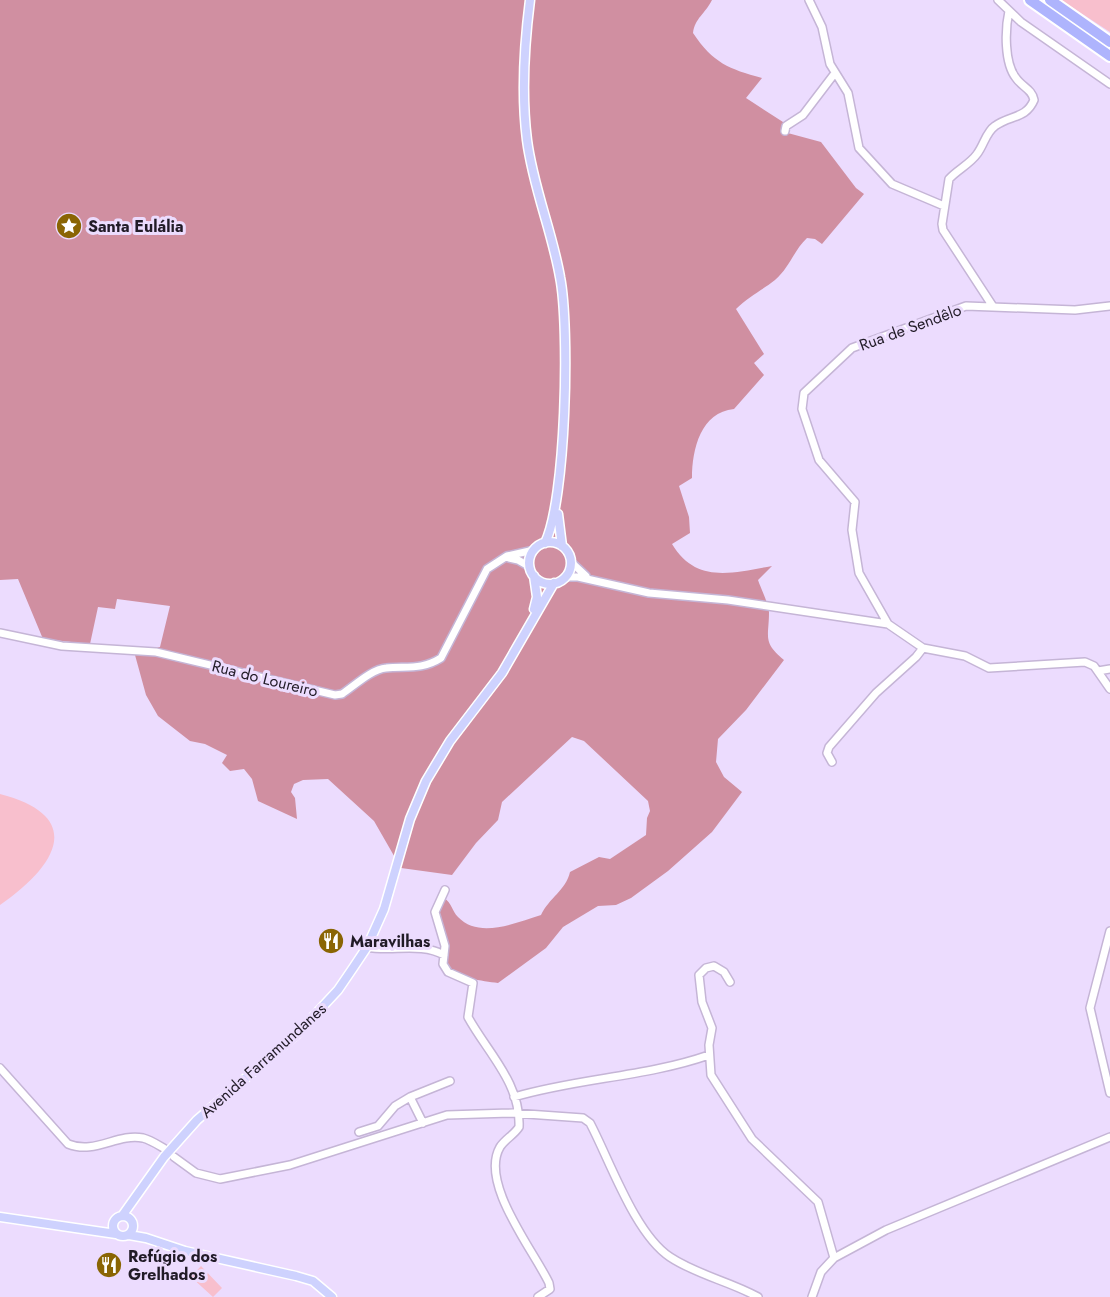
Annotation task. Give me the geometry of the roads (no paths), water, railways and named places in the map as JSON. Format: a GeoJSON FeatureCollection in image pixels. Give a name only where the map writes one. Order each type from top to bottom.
{"type":"FeatureCollection","features":[{"type":"Feature","properties":{"kind":"highway"},"geometry":{"type":"LineString","coordinates":[[1030,0],[1110,56]]}},
{"type":"Feature","properties":{"kind":"highway"},"geometry":{"type":"LineString","coordinates":[[1050,0],[1110,42]]}},
{"type":"Feature","properties":{"kind":"main road"},"geometry":{"type":"LineString","coordinates":[[530,0],[522,84],[524,114],[527,144],[552,238],[564,307],[565,344],[558,523],[562,546],[571,562],[565,577],[554,583],[543,582],[534,576]]}},
{"type":"Feature","properties":{"kind":"main road"},"geometry":{"type":"LineString","coordinates":[[530,624],[537,597],[534,576],[530,567],[534,550],[544,543],[552,523],[558,482]]}},
{"type":"Feature","properties":{"kind":"main road"},"geometry":{"type":"LineString","coordinates":[[544,543],[562,546]]}},
{"type":"Feature","properties":{"kind":"main road","name":"Avenida Farramundanes"},"geometry":{"type":"LineString","coordinates":[[118,1218],[174,1145],[220,1097],[297,1034],[320,1012],[338,990],[367,947],[384,909],[411,819],[426,781],[450,741],[502,673],[554,583]]}},
{"type":"Feature","properties":{"kind":"main road"},"geometry":{"type":"LineString","coordinates":[[129,1235],[132,1232],[132,1201]]}},
{"type":"Feature","properties":{"kind":"main road"},"geometry":{"type":"LineString","coordinates":[[0,1217],[116,1234],[122,1237],[129,1235],[156,1241],[185,1251],[313,1281],[332,1297]]}},
{"type":"Feature","properties":{"kind":"main road"},"geometry":{"type":"LineString","coordinates":[[116,1234],[112,1227],[118,1218]]}},
{"type":"Feature","properties":{"kind":"main road"},"geometry":{"type":"LineString","coordinates":[[94,1231],[118,1218],[132,1222],[156,1241]]}},
{"type":"Feature","properties":{"kind":"street"},"geometry":{"type":"LineString","coordinates":[[809,0],[822,27],[835,73],[848,93],[859,148],[863,155],[891,184],[944,206]]}},
{"type":"Feature","properties":{"kind":"street"},"geometry":{"type":"LineString","coordinates":[[998,0],[1074,61],[1110,84]]}},
{"type":"Feature","properties":{"kind":"street"},"geometry":{"type":"LineString","coordinates":[[992,305],[943,230],[944,206],[949,180],[974,158],[991,129],[1020,116],[1031,108],[1034,100],[1031,92],[1018,81],[1011,68],[1007,21],[1010,11]]}},
{"type":"Feature","properties":{"kind":"street"},"geometry":{"type":"LineString","coordinates":[[784,131],[786,126],[803,115],[835,73]]}},
{"type":"Feature","properties":{"kind":"street","name":"Rua de Sendêlo"},"geometry":{"type":"LineString","coordinates":[[888,624],[859,573],[852,530],[855,502],[823,467],[802,409],[802,398],[852,348],[966,306],[992,305],[1075,310],[1110,306]]}},
{"type":"Feature","properties":{"kind":"street"},"geometry":{"type":"LineString","coordinates":[[501,559],[534,550]]}},
{"type":"Feature","properties":{"kind":"street"},"geometry":{"type":"LineString","coordinates":[[501,559],[518,560],[530,567]]}},
{"type":"Feature","properties":{"kind":"street","name":"Rua do Loureiro"},"geometry":{"type":"LineString","coordinates":[[0,633],[62,646],[156,652],[335,695],[342,694],[384,668],[411,668],[431,664],[441,658],[487,569],[501,559]]}},
{"type":"Feature","properties":{"kind":"street"},"geometry":{"type":"LineString","coordinates":[[571,562],[579,572],[594,580]]}},
{"type":"Feature","properties":{"kind":"street"},"geometry":{"type":"LineString","coordinates":[[565,577],[594,580],[649,593],[728,600],[888,624],[922,648],[965,656],[989,668],[1075,660],[1094,666],[1110,689]]}},
{"type":"Feature","properties":{"kind":"street"},"geometry":{"type":"LineString","coordinates":[[832,762],[828,753],[834,740],[865,705],[916,657],[922,648]]}},
{"type":"Feature","properties":{"kind":"street"},"geometry":{"type":"LineString","coordinates":[[1098,671],[1110,669]]}},
{"type":"Feature","properties":{"kind":"street"},"geometry":{"type":"LineString","coordinates":[[445,890],[435,912],[445,946],[443,964],[448,972],[473,983],[468,1017],[497,1061],[514,1097],[518,1113],[519,1127],[500,1146],[495,1172],[505,1202],[549,1283],[550,1289],[538,1297]]}},
{"type":"Feature","properties":{"kind":"street"},"geometry":{"type":"LineString","coordinates":[[1110,931],[1090,1008],[1110,1094]]}},
{"type":"Feature","properties":{"kind":"street"},"geometry":{"type":"LineString","coordinates":[[367,947],[422,949],[444,955]]}},
{"type":"Feature","properties":{"kind":"street"},"geometry":{"type":"LineString","coordinates":[[730,982],[724,972],[714,966],[706,968],[699,975],[702,1002],[711,1028],[709,1055],[711,1075],[752,1139],[818,1202],[834,1258]]}},
{"type":"Feature","properties":{"kind":"street"},"geometry":{"type":"LineString","coordinates":[[514,1097],[558,1085],[669,1066],[709,1055]]}},
{"type":"Feature","properties":{"kind":"street"},"geometry":{"type":"LineString","coordinates":[[0,1068],[68,1144],[78,1148],[98,1147],[142,1138],[165,1149]]}},
{"type":"Feature","properties":{"kind":"street"},"geometry":{"type":"LineString","coordinates":[[359,1132],[382,1123],[395,1107],[410,1097],[450,1081]]}},
{"type":"Feature","properties":{"kind":"street"},"geometry":{"type":"LineString","coordinates":[[410,1097],[423,1123]]}},
{"type":"Feature","properties":{"kind":"street"},"geometry":{"type":"LineString","coordinates":[[174,1157],[196,1173],[220,1179],[290,1165],[447,1115],[518,1113],[583,1118],[590,1123],[633,1211],[652,1242],[693,1271],[731,1282],[758,1297]]}},
{"type":"Feature","properties":{"kind":"street"},"geometry":{"type":"LineString","coordinates":[[382,1123],[386,1136]]}},
{"type":"Feature","properties":{"kind":"street"},"geometry":{"type":"LineString","coordinates":[[812,1297],[821,1272],[834,1258],[886,1230],[1110,1137]]}},
{"type":"Feature","properties":{"kind":"place","name":"Santa Eulália"},"geometry":{"type":"Point","coordinates":[69,226]}},
{"type":"Feature","properties":{"kind":"place","name":"Maravilhas"},"geometry":{"type":"Point","coordinates":[331,941]}},
{"type":"Feature","properties":{"kind":"place","name":"Refúgio dos Grelhados"},"geometry":{"type":"Point","coordinates":[109,1265]}}]}
